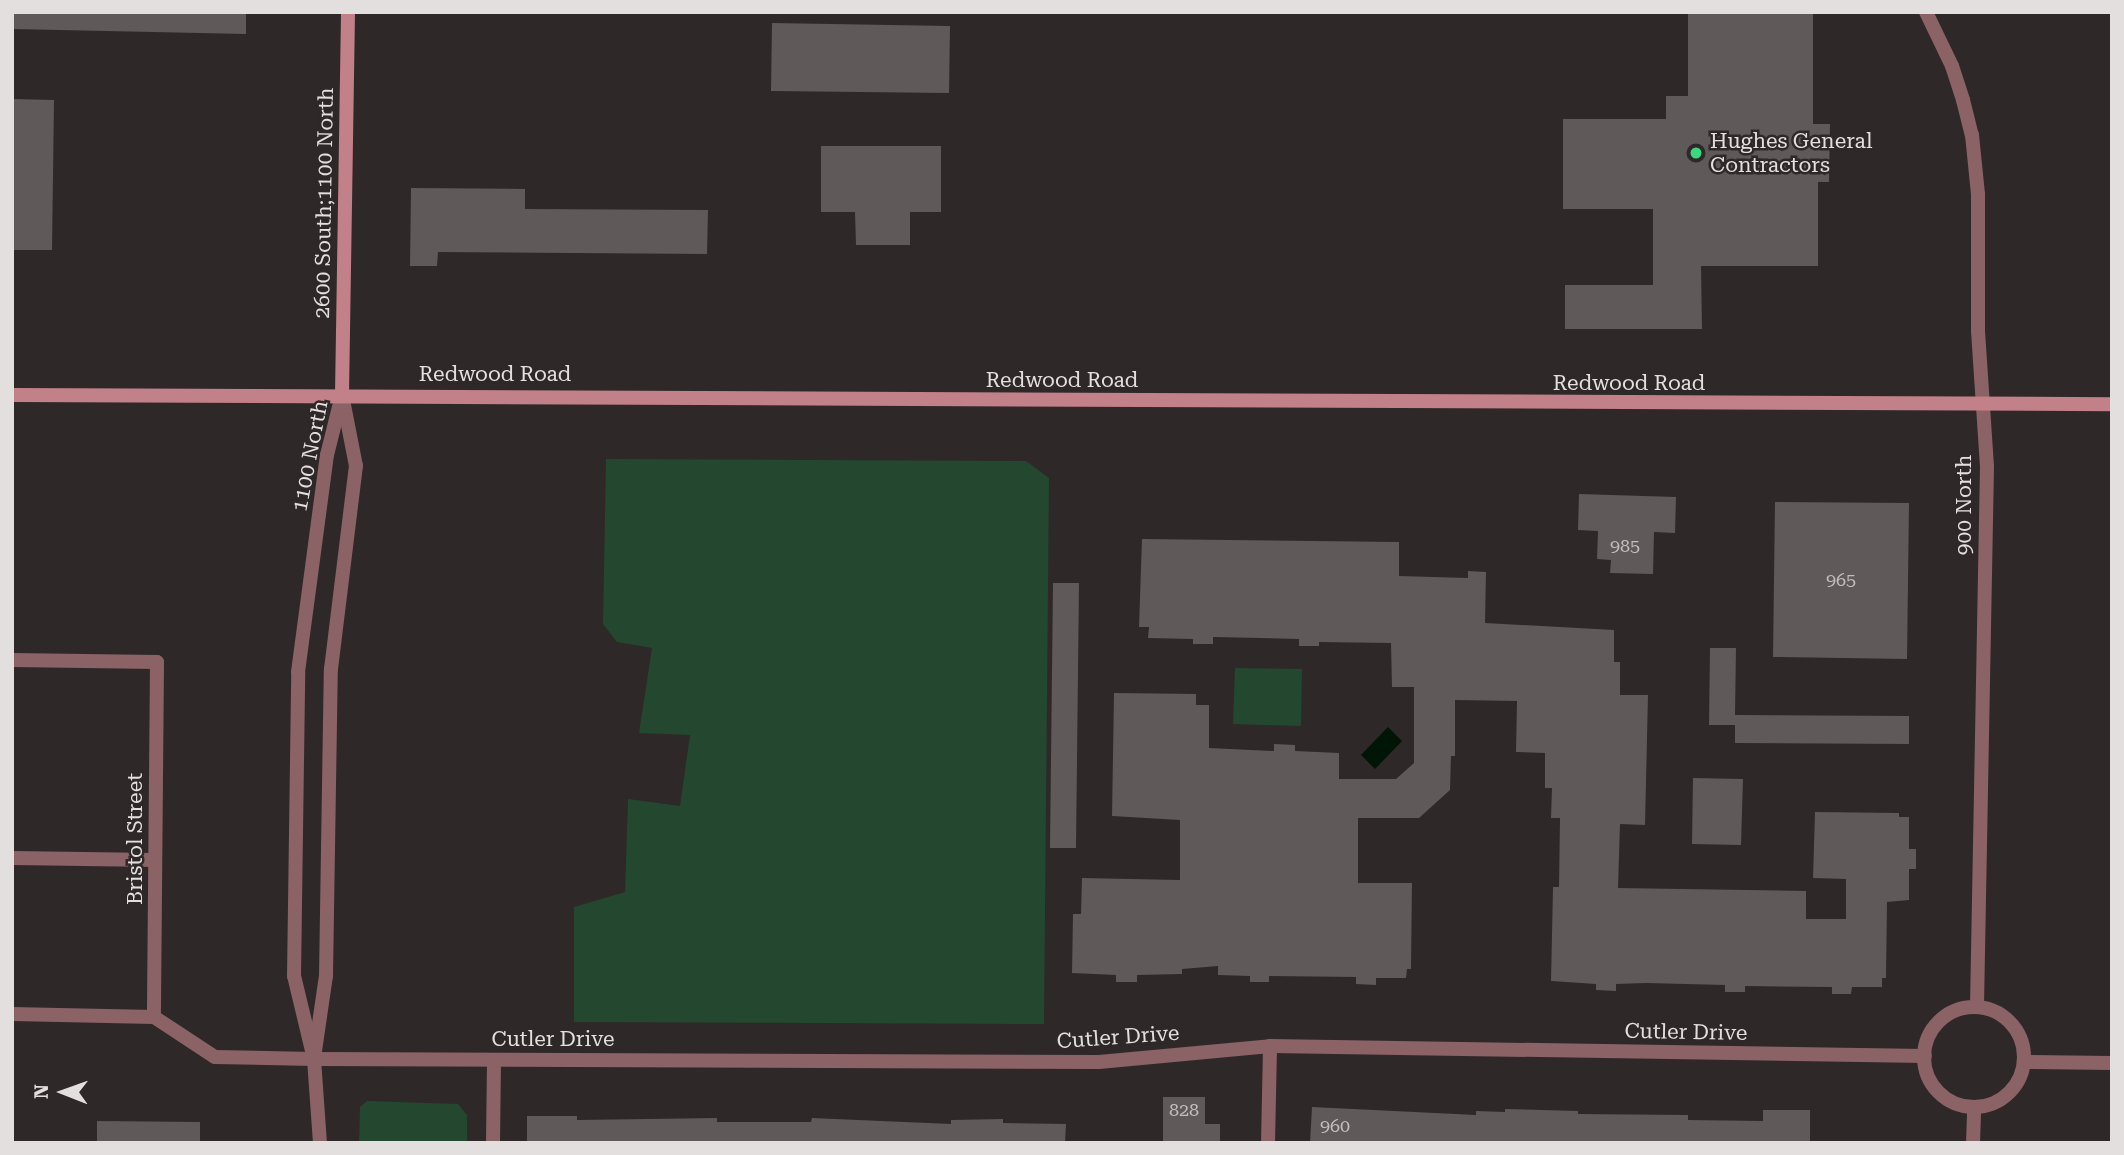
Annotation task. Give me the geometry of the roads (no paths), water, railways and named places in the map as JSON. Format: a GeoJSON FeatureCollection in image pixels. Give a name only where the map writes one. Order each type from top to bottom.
{"type":"FeatureCollection","features":[{"type":"Feature","properties":{"kind":"main road","name":"2600 South;1100 North"},"geometry":{"type":"LineString","coordinates":[[342,395],[348,12]]}},
{"type":"Feature","properties":{"kind":"main road","name":"Redwood Road"},"geometry":{"type":"LineString","coordinates":[[12,395],[2112,404]]}},
{"type":"Feature","properties":{"kind":"street","name":"900 North"},"geometry":{"type":"LineString","coordinates":[[1926,12],[1952,66],[1972,135],[1979,194],[1978,331],[1986,466],[1978,1007]]}},
{"type":"Feature","properties":{"kind":"street","name":"1100 North"},"geometry":{"type":"LineString","coordinates":[[320,1143],[314,1059],[295,976],[298,672],[327,455],[342,395]]}},
{"type":"Feature","properties":{"kind":"street","name":"1100 North"},"geometry":{"type":"LineString","coordinates":[[314,1059],[326,976],[332,656],[356,466],[342,395]]}},
{"type":"Feature","properties":{"kind":"street","name":"Bristol Street"},"geometry":{"type":"LineString","coordinates":[[12,660],[157,662],[154,1017]]}},
{"type":"Feature","properties":{"kind":"street"},"geometry":{"type":"LineString","coordinates":[[12,858],[155,860]]}},
{"type":"Feature","properties":{"kind":"street"},"geometry":{"type":"LineString","coordinates":[[1978,1007],[1990,1010],[2012,1025],[2020,1037],[2024,1062],[2021,1076],[2006,1096],[1974,1109],[1947,1099],[1937,1091],[1930,1080],[1925,1056],[1927,1043],[1940,1021],[1964,1008],[1978,1007]]}},
{"type":"Feature","properties":{"kind":"street"},"geometry":{"type":"LineString","coordinates":[[12,1014],[154,1017]]}},
{"type":"Feature","properties":{"kind":"street","name":"Cutler Drive"},"geometry":{"type":"LineString","coordinates":[[154,1017],[215,1057],[1099,1062],[1270,1046],[1925,1056]]}},
{"type":"Feature","properties":{"kind":"street"},"geometry":{"type":"LineString","coordinates":[[1268,1143],[1270,1046]]}},
{"type":"Feature","properties":{"kind":"street"},"geometry":{"type":"LineString","coordinates":[[493,1143],[494,1060]]}},
{"type":"Feature","properties":{"kind":"street"},"geometry":{"type":"LineString","coordinates":[[2024,1062],[2112,1063]]}},
{"type":"Feature","properties":{"kind":"street"},"geometry":{"type":"LineString","coordinates":[[1973,1143],[1974,1109]]}},
{"type":"Feature","properties":{"kind":"place","name":"Hughes General Contractors"},"geometry":{"type":"Point","coordinates":[1696,153]}}]}
